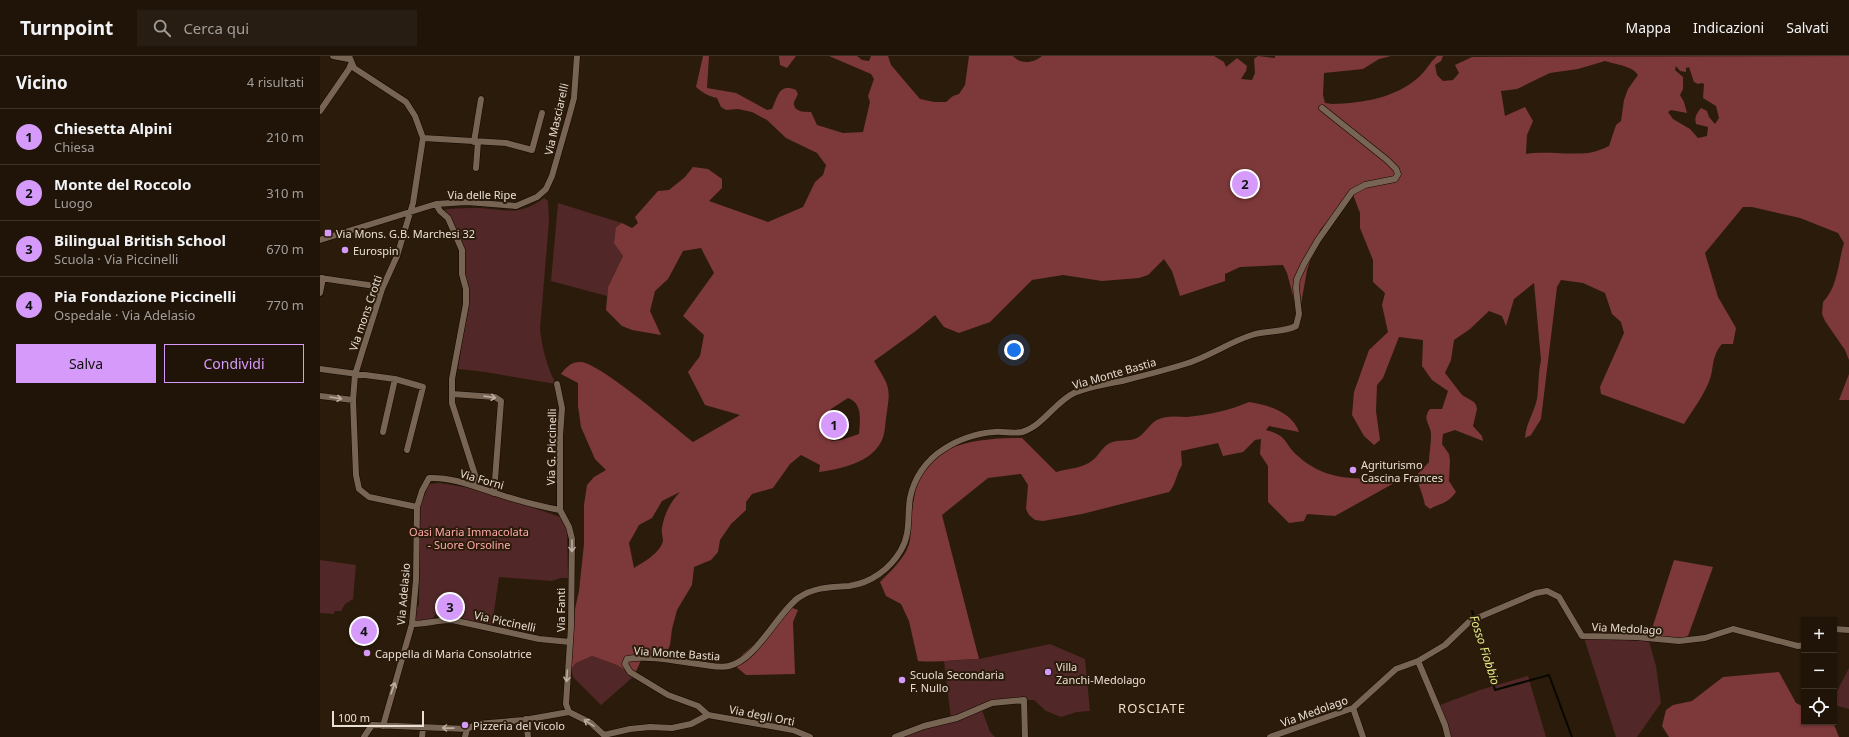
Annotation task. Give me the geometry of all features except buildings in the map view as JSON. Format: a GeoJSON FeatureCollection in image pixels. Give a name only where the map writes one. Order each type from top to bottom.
{"type":"FeatureCollection","features":[{"type":"Feature","properties":{"kind":"street"},"geometry":{"type":"LineString","coordinates":[[333,56],[350,60],[358,70],[406,102],[415,116],[422,138],[506,143],[532,150],[542,113]]}},
{"type":"Feature","properties":{"kind":"street","name":"Via Masciarelli"},"geometry":{"type":"LineString","coordinates":[[556,162],[574,98],[577,56]]}},
{"type":"Feature","properties":{"kind":"street"},"geometry":{"type":"LineString","coordinates":[[320,111],[349,69],[350,60]]}},
{"type":"Feature","properties":{"kind":"street"},"geometry":{"type":"LineString","coordinates":[[476,168],[476,142],[481,99]]}},
{"type":"Feature","properties":{"kind":"street","name":"Via Monte Bastia"},"geometry":{"type":"LineString","coordinates":[[708,715],[698,706],[668,695],[630,672],[624,664],[625,662],[627,659],[632,658],[657,659],[722,667],[737,663],[758,646],[797,599],[811,590],[827,587],[851,586],[869,581],[881,574],[900,553],[904,544],[909,528],[910,499],[916,480],[923,467],[944,449],[974,436],[994,432],[1021,432],[1033,427],[1074,393],[1187,364],[1238,339],[1268,331],[1289,330],[1296,326],[1299,314],[1296,288],[1297,279],[1318,240],[1352,192],[1365,185],[1395,179],[1398,174],[1396,169],[1387,160],[1322,108]]}},
{"type":"Feature","properties":{"kind":"street","name":"Via mons Crotti"},"geometry":{"type":"LineString","coordinates":[[417,507],[369,497],[359,489],[356,475],[353,400],[355,375],[382,287],[397,256],[414,203],[422,138]]}},
{"type":"Feature","properties":{"kind":"street","name":"Via delle Ripe"},"geometry":{"type":"LineString","coordinates":[[320,240],[436,204],[466,202],[516,206],[526,203],[537,197],[546,189],[556,162]]}},
{"type":"Feature","properties":{"kind":"street"},"geometry":{"type":"LineString","coordinates":[[436,204],[440,211],[448,218],[462,250],[462,281],[466,289],[465,313],[455,365],[452,394],[454,411],[476,478],[476,485]]}},
{"type":"Feature","properties":{"kind":"street"},"geometry":{"type":"LineString","coordinates":[[320,293],[321,278],[382,287]]}},
{"type":"Feature","properties":{"kind":"street"},"geometry":{"type":"LineString","coordinates":[[320,369],[355,375],[395,379],[423,387],[407,450]]}},
{"type":"Feature","properties":{"kind":"street"},"geometry":{"type":"LineString","coordinates":[[383,432],[395,379]]}},
{"type":"Feature","properties":{"kind":"street","name":"Via G. Piccinelli"},"geometry":{"type":"LineString","coordinates":[[557,384],[562,408],[560,436],[560,510]]}},
{"type":"Feature","properties":{"kind":"street"},"geometry":{"type":"LineString","coordinates":[[452,394],[495,397],[501,401],[494,493]]}},
{"type":"Feature","properties":{"kind":"street"},"geometry":{"type":"LineString","coordinates":[[320,396],[353,400]]}},
{"type":"Feature","properties":{"kind":"street","name":"Via Forni"},"geometry":{"type":"LineString","coordinates":[[417,507],[422,491],[429,478],[437,478],[476,485],[494,493],[542,507],[560,510]]}},
{"type":"Feature","properties":{"kind":"street","name":"Via Adelasio"},"geometry":{"type":"LineString","coordinates":[[383,726],[412,624],[416,580],[417,507]]}},
{"type":"Feature","properties":{"kind":"street","name":"Via Fanti"},"geometry":{"type":"LineString","coordinates":[[560,510],[569,527],[572,539],[570,642],[566,704],[569,712]]}},
{"type":"Feature","properties":{"kind":"street","name":"Via Medolago"},"geometry":{"type":"LineString","coordinates":[[1270,737],[1353,708],[1396,669],[1418,661],[1445,645],[1470,621],[1509,603],[1536,593],[1547,591],[1559,597],[1582,636],[1636,636],[1679,641],[1704,638],[1733,629],[1801,646]]}},
{"type":"Feature","properties":{"kind":"street","name":"Via Piccinelli"},"geometry":{"type":"LineString","coordinates":[[412,624],[452,620],[539,639],[570,642]]}},
{"type":"Feature","properties":{"kind":"street"},"geometry":{"type":"LineString","coordinates":[[1837,629],[1849,630]]}},
{"type":"Feature","properties":{"kind":"street"},"geometry":{"type":"LineString","coordinates":[[1418,661],[1445,724],[1448,737]]}},
{"type":"Feature","properties":{"kind":"street"},"geometry":{"type":"LineString","coordinates":[[894,737],[924,726],[958,718],[992,703],[1024,700],[1025,737]]}},
{"type":"Feature","properties":{"kind":"street"},"geometry":{"type":"LineString","coordinates":[[1353,708],[1363,737]]}},
{"type":"Feature","properties":{"kind":"street"},"geometry":{"type":"LineString","coordinates":[[364,737],[372,725],[466,729],[476,724],[526,719],[569,712],[591,723],[605,736],[630,729],[650,727],[672,728],[691,724],[708,715]]}},
{"type":"Feature","properties":{"kind":"street","name":"Via degli Orti"},"geometry":{"type":"LineString","coordinates":[[708,715],[793,730],[803,736],[810,737]]}},
{"type":"Feature","properties":{"kind":"street"},"geometry":{"type":"LineString","coordinates":[[526,719],[528,737]]}},
{"type":"Feature","properties":{"kind":"street"},"geometry":{"type":"LineString","coordinates":[[422,737],[423,728]]}},
{"type":"Feature","properties":{"kind":"street"},"geometry":{"type":"LineString","coordinates":[[465,737],[466,729]]}},
{"type":"Feature","properties":{"kind":"green space"},"geometry":{"type":"Polygon","coordinates":[[[544,198],[548,201],[549,221],[540,329],[545,357],[556,384],[458,369],[468,305],[465,283],[464,252],[442,210],[456,208],[479,208],[520,210],[535,204],[544,198]]]}},
{"type":"Feature","properties":{"kind":"green space"},"geometry":{"type":"Polygon","coordinates":[[[558,203],[622,223],[616,227],[623,256],[608,287],[607,296],[551,281],[558,203]]]}},
{"type":"Feature","properties":{"kind":"green space","name":"Oasi Maria Immacolata - Suore Orsoline"},"geometry":{"type":"Polygon","coordinates":[[[440,483],[482,490],[563,518],[567,527],[568,578],[561,578],[552,581],[499,577],[492,625],[439,615],[435,615],[432,620],[415,620],[415,610],[419,605],[420,506],[429,484],[440,483]]]}},
{"type":"Feature","properties":{"kind":"green space"},"geometry":{"type":"Polygon","coordinates":[[[320,560],[356,565],[353,599],[345,604],[341,611],[335,611],[334,614],[320,613],[320,560]]]}},
{"type":"Feature","properties":{"kind":"green space"},"geometry":{"type":"Polygon","coordinates":[[[1584,638],[1649,641],[1656,666],[1661,703],[1637,737],[1616,737],[1584,638]]]}},
{"type":"Feature","properties":{"kind":"green space"},"geometry":{"type":"Polygon","coordinates":[[[1050,644],[1085,659],[1090,711],[1077,712],[1061,717],[1046,711],[1034,700],[1024,700],[992,703],[951,719],[944,661],[979,659],[1050,644]]]}},
{"type":"Feature","properties":{"kind":"green space"},"geometry":{"type":"Polygon","coordinates":[[[592,656],[617,665],[634,676],[601,705],[573,677],[571,669],[576,663],[592,656]]]}},
{"type":"Feature","properties":{"kind":"green space"},"geometry":{"type":"Polygon","coordinates":[[[1849,668],[1849,709],[1837,706],[1837,691],[1849,668]]]}},
{"type":"Feature","properties":{"kind":"green space"},"geometry":{"type":"Polygon","coordinates":[[[1528,676],[1546,737],[1450,737],[1440,705],[1480,690],[1528,676]]]}},
{"type":"Feature","properties":{"kind":"green space"},"geometry":{"type":"Polygon","coordinates":[[[982,710],[990,732],[995,737],[898,737],[982,710]]]}},
{"type":"Feature","properties":{"kind":"shaded area"},"geometry":{"type":"Polygon","coordinates":[[[703,56],[709,56],[707,88],[736,93],[767,110],[772,109],[780,92],[786,88],[790,88],[796,90],[798,94],[794,102],[797,110],[811,112],[817,125],[843,133],[863,132],[870,102],[868,96],[874,79],[871,74],[829,56],[857,56],[862,60],[869,61],[871,56],[888,56],[891,65],[920,99],[934,102],[946,102],[953,96],[959,94],[965,85],[969,56],[1013,56],[1020,61],[1028,62],[1042,56],[1214,56],[1224,62],[1226,67],[1237,58],[1247,66],[1241,79],[1252,80],[1255,73],[1254,59],[1258,56],[1275,58],[1275,56],[1391,56],[1379,59],[1363,69],[1324,73],[1323,95],[1325,103],[1332,104],[1367,101],[1389,95],[1400,90],[1419,77],[1437,56],[1443,56],[1441,61],[1435,65],[1437,75],[1443,81],[1453,80],[1459,73],[1455,65],[1472,57],[1849,56],[1849,360],[1845,350],[1825,321],[1822,314],[1823,302],[1828,296],[1835,282],[1844,243],[1838,233],[1800,218],[1752,207],[1743,207],[1705,253],[1718,297],[1736,328],[1733,344],[1722,344],[1718,349],[1708,384],[1684,424],[1601,394],[1600,387],[1624,333],[1621,322],[1612,314],[1605,293],[1583,283],[1561,280],[1557,287],[1541,419],[1531,435],[1525,438],[1537,399],[1541,360],[1534,283],[1514,299],[1506,326],[1502,316],[1489,311],[1470,329],[1454,340],[1451,360],[1445,373],[1462,395],[1474,402],[1476,405],[1477,409],[1473,426],[1482,436],[1483,441],[1455,430],[1443,434],[1442,444],[1449,454],[1450,461],[1449,481],[1456,492],[1447,501],[1430,509],[1425,505],[1417,475],[1429,462],[1431,432],[1426,416],[1430,409],[1442,409],[1448,391],[1432,380],[1422,366],[1423,340],[1399,337],[1383,378],[1377,385],[1376,411],[1380,440],[1374,445],[1364,436],[1352,415],[1354,392],[1369,350],[1388,332],[1382,305],[1385,293],[1373,282],[1373,260],[1360,228],[1360,213],[1352,192],[1320,230],[1307,270],[1300,310],[1296,307],[1287,273],[1283,265],[1240,267],[1225,274],[1225,281],[1180,296],[1172,271],[1164,259],[1148,275],[1139,278],[1102,281],[1063,275],[1032,280],[990,322],[959,333],[944,327],[935,315],[874,361],[886,382],[889,393],[884,433],[881,442],[876,449],[870,455],[854,464],[819,472],[820,465],[801,455],[790,464],[773,488],[752,494],[746,502],[746,510],[731,524],[720,540],[718,552],[711,560],[694,567],[692,585],[677,610],[670,645],[664,659],[642,658],[634,676],[617,665],[592,656],[576,663],[571,669],[575,609],[579,591],[584,544],[584,505],[587,485],[594,477],[606,470],[595,459],[581,427],[578,406],[578,383],[561,374],[567,367],[575,362],[591,365],[620,384],[693,442],[740,415],[705,405],[688,372],[700,356],[704,335],[683,316],[714,273],[701,248],[683,251],[668,279],[655,291],[650,311],[661,335],[632,330],[622,326],[606,310],[608,287],[623,256],[614,243],[616,227],[622,223],[632,228],[638,223],[635,217],[658,191],[669,190],[685,177],[693,167],[708,169],[722,179],[722,188],[709,201],[768,222],[803,207],[815,182],[823,175],[826,165],[817,153],[786,138],[767,120],[752,112],[738,109],[726,110],[721,107],[717,98],[706,94],[696,87],[703,56]],[[1605,61],[1578,69],[1550,73],[1517,89],[1501,91],[1505,116],[1525,107],[1533,121],[1527,135],[1526,154],[1588,153],[1609,146],[1616,125],[1621,121],[1624,100],[1628,89],[1638,75],[1628,67],[1605,61]],[[1676,66],[1675,70],[1683,77],[1683,89],[1680,95],[1687,113],[1671,110],[1668,112],[1673,119],[1690,129],[1698,138],[1707,136],[1708,127],[1696,124],[1695,122],[1697,113],[1701,108],[1707,111],[1709,117],[1715,124],[1719,118],[1716,106],[1703,98],[1704,84],[1694,82],[1689,67],[1686,68],[1686,72],[1680,71],[1676,66]],[[848,398],[831,409],[824,434],[832,441],[841,440],[859,434],[860,413],[853,400],[848,398]],[[680,492],[662,501],[652,518],[639,525],[629,543],[634,568],[651,557],[659,549],[663,541],[662,530],[664,518],[670,504],[680,492]]]}},
{"type":"Feature","properties":{"kind":"shaded area"},"geometry":{"type":"Polygon","coordinates":[[[779,56],[796,56],[787,68],[780,65],[779,56]]]}},
{"type":"Feature","properties":{"kind":"shaded area"},"geometry":{"type":"Polygon","coordinates":[[[1849,374],[1849,400],[1839,400],[1849,374]]]}},
{"type":"Feature","properties":{"kind":"shaded area"},"geometry":{"type":"Polygon","coordinates":[[[1249,402],[1264,405],[1291,419],[1299,432],[1269,426],[1266,430],[1282,437],[1298,456],[1319,470],[1342,477],[1393,477],[1396,482],[1335,516],[1307,514],[1304,521],[1289,523],[1268,502],[1268,466],[1260,454],[1261,439],[1255,440],[1243,452],[1223,456],[1218,443],[1181,451],[1182,465],[1169,492],[1082,514],[1043,521],[1035,520],[1029,515],[1026,509],[1028,485],[1021,474],[988,478],[942,515],[979,659],[933,662],[918,661],[909,621],[901,604],[886,596],[880,582],[897,564],[907,549],[910,537],[911,514],[917,484],[929,463],[940,454],[966,443],[980,440],[1022,438],[1056,472],[1080,467],[1089,463],[1108,444],[1137,438],[1154,422],[1161,418],[1187,417],[1211,413],[1227,410],[1249,402]]]}},
{"type":"Feature","properties":{"kind":"shaded area"},"geometry":{"type":"Polygon","coordinates":[[[1674,560],[1713,567],[1688,636],[1679,641],[1649,638],[1674,560]]]}},
{"type":"Feature","properties":{"kind":"shaded area"},"geometry":{"type":"Polygon","coordinates":[[[787,606],[798,610],[793,622],[795,674],[746,675],[734,665],[743,654],[756,643],[787,606]]]}},
{"type":"Feature","properties":{"kind":"shaded area"},"geometry":{"type":"Polygon","coordinates":[[[1779,672],[1796,703],[1801,706],[1801,725],[1834,725],[1839,737],[1669,737],[1662,726],[1666,710],[1673,705],[1692,701],[1723,677],[1779,672]]]}},
{"type":"Feature","properties":{"kind":"waterway","name":"Fosso Fiobbio"},"geometry":{"type":"LineString","coordinates":[[1472,611],[1495,690],[1549,675],[1572,737]]}},
{"type":"Feature","properties":{"kind":"place","name":"Monte del Roccolo"},"geometry":{"type":"Point","coordinates":[1245,184]}},
{"type":"Feature","properties":{"kind":"place","name":"Via Mons. G.B. Marchesi 32"},"geometry":{"type":"Point","coordinates":[328,233]}},
{"type":"Feature","properties":{"kind":"place","name":"Eurospin"},"geometry":{"type":"Point","coordinates":[345,250]}},
{"type":"Feature","properties":{"kind":"place","name":"Chiesetta Alpini"},"geometry":{"type":"Point","coordinates":[834,425]}},
{"type":"Feature","properties":{"kind":"place","name":"Agriturismo Cascina Frances"},"geometry":{"type":"Point","coordinates":[1353,470]}},
{"type":"Feature","properties":{"kind":"place","name":"Bilingual British School"},"geometry":{"type":"Point","coordinates":[450,607]}},
{"type":"Feature","properties":{"kind":"place","name":"Pia Fondazione Piccinelli"},"geometry":{"type":"Point","coordinates":[364,631]}},
{"type":"Feature","properties":{"kind":"place","name":"Cappella di Maria Consolatrice"},"geometry":{"type":"Point","coordinates":[367,653]}},
{"type":"Feature","properties":{"kind":"place","name":"Villa Zanchi-Medolago"},"geometry":{"type":"Point","coordinates":[1048,672]}},
{"type":"Feature","properties":{"kind":"place","name":"Scuola Secondaria F. Nullo"},"geometry":{"type":"Point","coordinates":[902,680]}},
{"type":"Feature","properties":{"kind":"place","name":"Pizzeria del Vicolo"},"geometry":{"type":"Point","coordinates":[465,725]}},
{"type":"Feature","properties":{"kind":"district","name":"ROSCIATE"},"geometry":{"type":"Point","coordinates":[1152,708]}}]}
